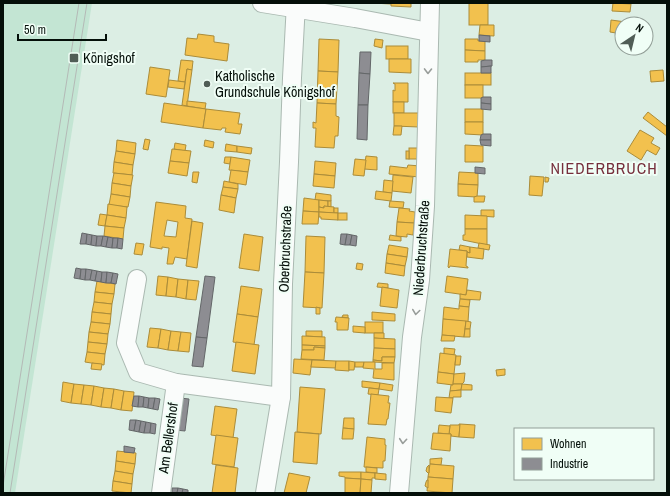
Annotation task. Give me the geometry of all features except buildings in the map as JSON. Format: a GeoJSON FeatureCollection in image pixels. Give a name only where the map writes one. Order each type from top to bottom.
{"type":"FeatureCollection","features":[{"type":"Feature","properties":{"kind":"street"},"geometry":{"type":"LineString","coordinates":[[262,3],[296,6],[429,32]]}},
{"type":"Feature","properties":{"kind":"street","name":"Niederbruchstraße"},"geometry":{"type":"LineString","coordinates":[[399,493],[412,337],[420,280],[425,206],[430,3]]}},
{"type":"Feature","properties":{"kind":"street","name":"Oberbruchstraße"},"geometry":{"type":"LineString","coordinates":[[265,493],[280,397],[283,284],[296,6]]}},
{"type":"Feature","properties":{"kind":"street","name":"Am Bellershof"},"geometry":{"type":"LineString","coordinates":[[137,279],[126,343],[138,372],[176,383],[280,397]]}},
{"type":"Feature","properties":{"kind":"street","name":"Am Bellershof"},"geometry":{"type":"LineString","coordinates":[[161,493],[176,383]]}},
{"type":"Feature","properties":{"kind":"green space"},"geometry":{"type":"Polygon","coordinates":[[[3,3],[92,3],[15,493],[3,493],[3,3]]]}},
{"type":"Feature","properties":{"kind":"tram line"},"geometry":{"type":"LineString","coordinates":[[3,486],[79,3]]}},
{"type":"Feature","properties":{"kind":"tram line"},"geometry":{"type":"LineString","coordinates":[[10,493],[87,3]]}},
{"type":"Feature","properties":{"kind":"place","name":"Königshof"},"geometry":{"type":"Point","coordinates":[74,58]}},
{"type":"Feature","properties":{"kind":"place","name":"Katholische Grundschule Königshof"},"geometry":{"type":"Point","coordinates":[207,84]}},
{"type":"Feature","properties":{"kind":"district","name":"NIEDERBRUCH"},"geometry":{"type":"Point","coordinates":[604,168]}}]}
